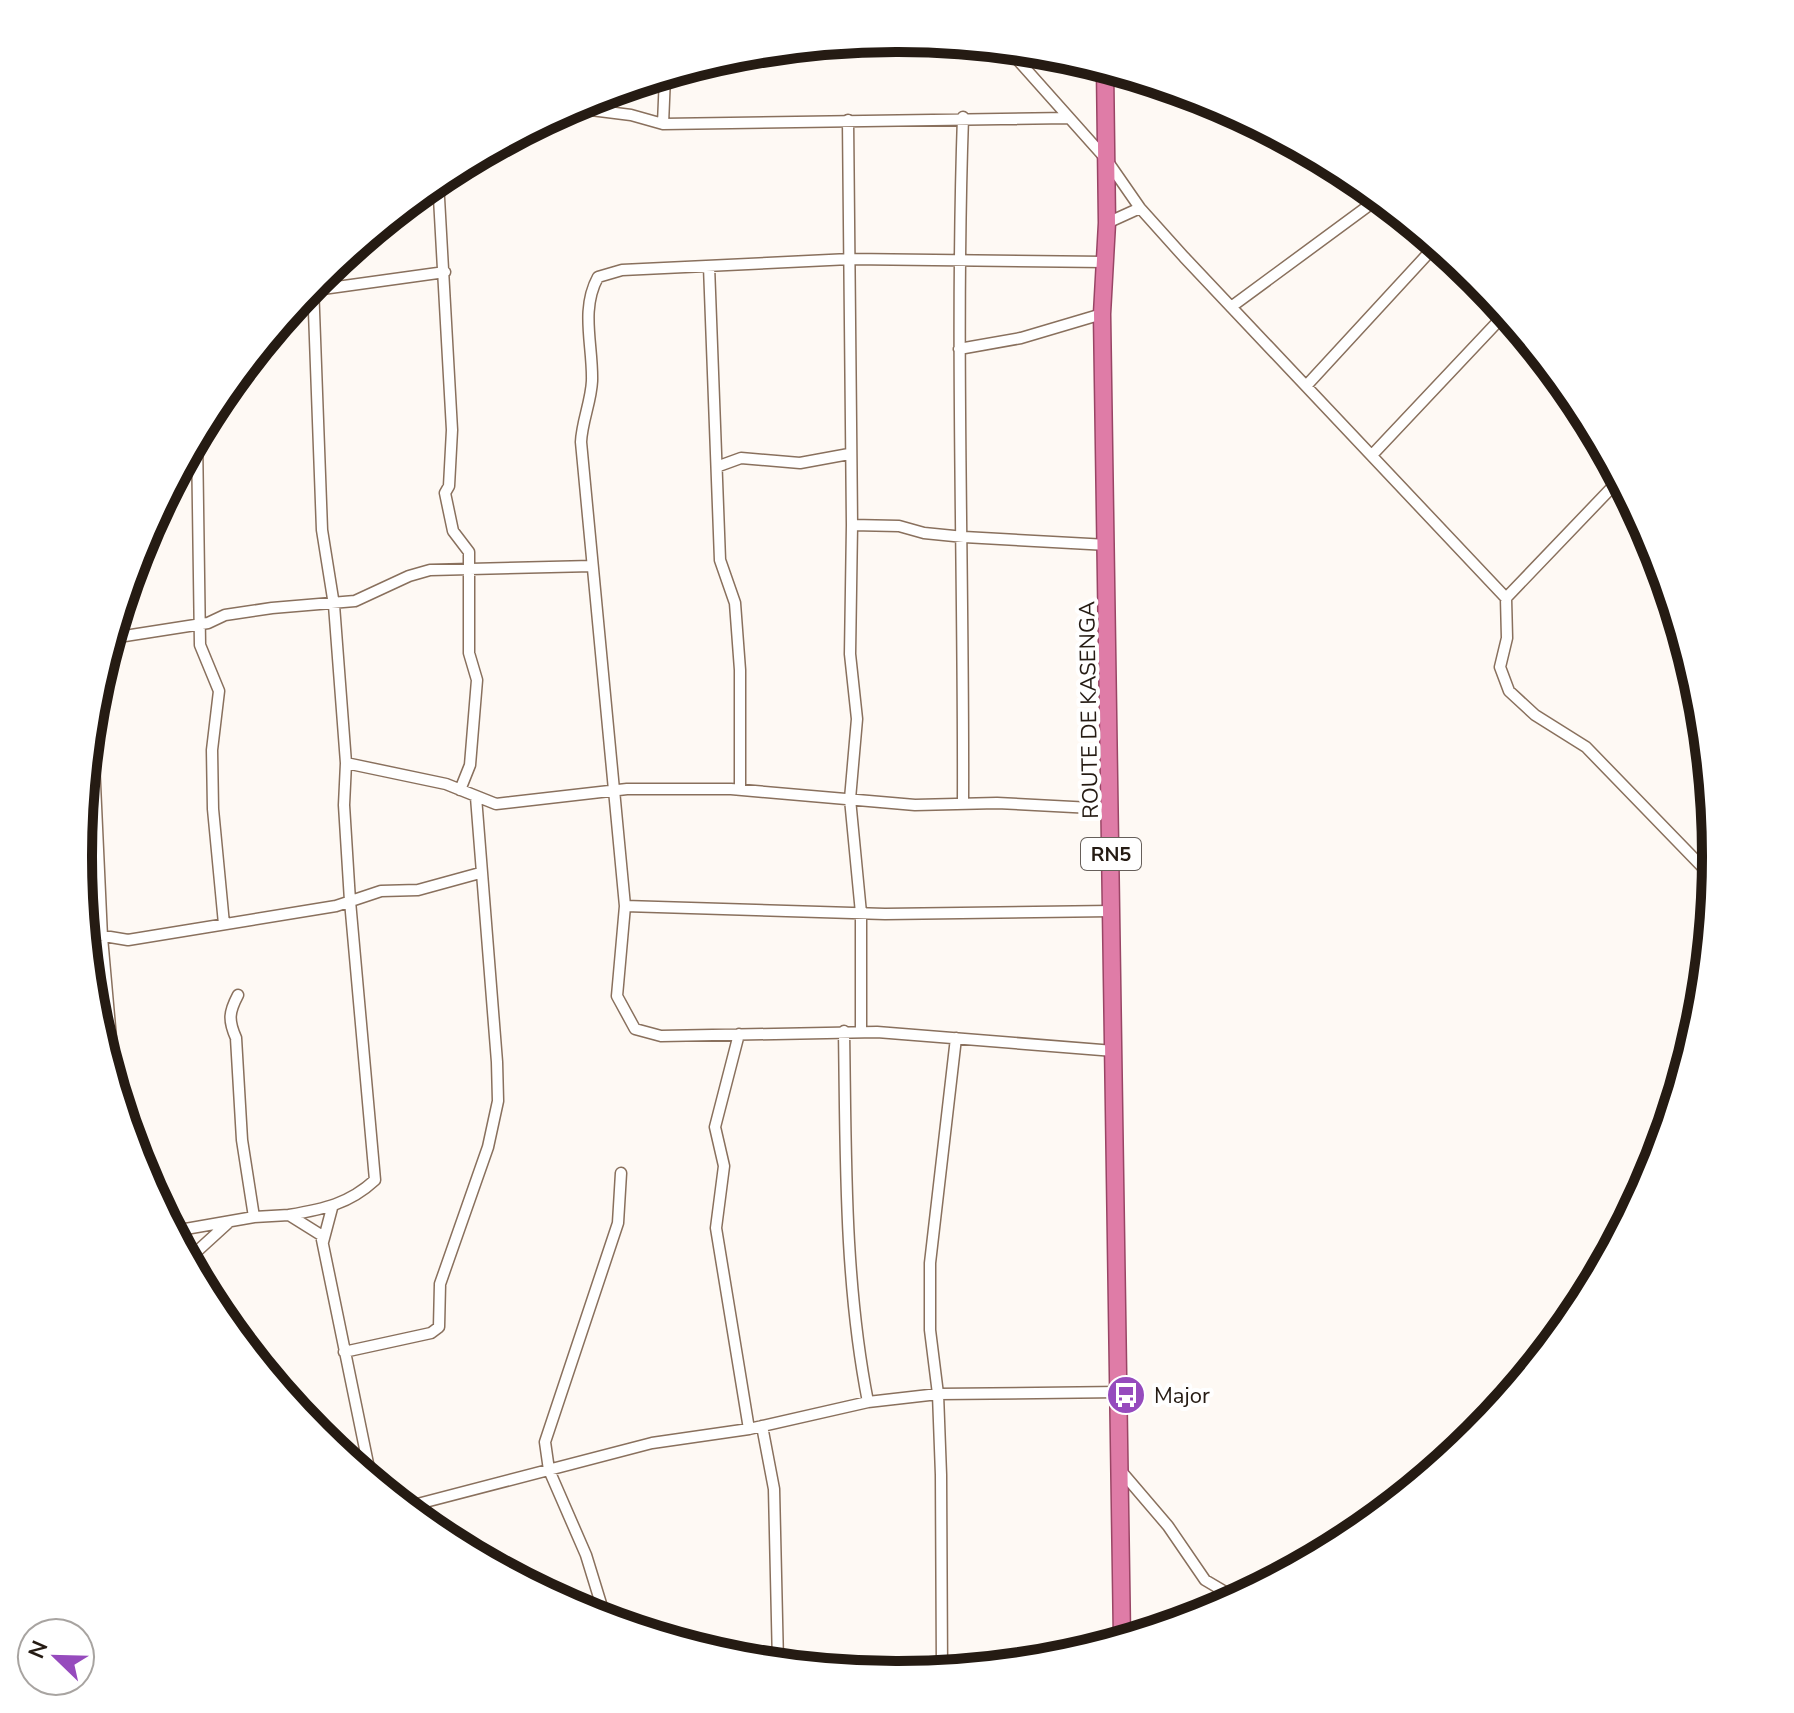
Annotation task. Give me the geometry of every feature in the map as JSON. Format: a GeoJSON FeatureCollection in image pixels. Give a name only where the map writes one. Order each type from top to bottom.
{"type":"FeatureCollection","features":[{"type":"Feature","properties":{"kind":"highway","name":"ROUTE DE KASENGA"},"geometry":{"type":"LineString","coordinates":[[1105,79],[1107,223],[1102,314],[1121,1392],[1122,1629]]}},
{"type":"Feature","properties":{"kind":"street"},"geometry":{"type":"LineString","coordinates":[[1019,62],[1106,159],[1140,208],[1506,598],[1507,638],[1500,667],[1509,691],[1535,715],[1586,747],[1702,866]]}},
{"type":"Feature","properties":{"kind":"street"},"geometry":{"type":"LineString","coordinates":[[663,124],[665,87]]}},
{"type":"Feature","properties":{"kind":"street"},"geometry":{"type":"LineString","coordinates":[[596,111],[631,115],[663,124],[963,117],[1069,118]]}},
{"type":"Feature","properties":{"kind":"street"},"geometry":{"type":"LineString","coordinates":[[963,117],[958,258],[964,537],[963,804]]}},
{"type":"Feature","properties":{"kind":"street"},"geometry":{"type":"LineString","coordinates":[[848,120],[852,525],[850,654],[857,719],[850,799],[861,913],[861,1032]]}},
{"type":"Feature","properties":{"kind":"street"},"geometry":{"type":"LineString","coordinates":[[439,196],[452,430],[449,486],[445,493],[453,531],[469,552],[469,653],[477,695],[471,717],[470,765],[460,790]]}},
{"type":"Feature","properties":{"kind":"street"},"geometry":{"type":"LineString","coordinates":[[1231,307],[1369,205]]}},
{"type":"Feature","properties":{"kind":"street"},"geometry":{"type":"LineString","coordinates":[[1107,223],[1140,208]]}},
{"type":"Feature","properties":{"kind":"street"},"geometry":{"type":"LineString","coordinates":[[1307,385],[1428,253]]}},
{"type":"Feature","properties":{"kind":"street"},"geometry":{"type":"LineString","coordinates":[[1106,262],[850,259],[622,270],[598,277],[590,291],[588,344],[592,381],[582,422],[581,442],[625,906],[617,996],[635,1029],[661,1036],[844,1031],[1114,1051]]}},
{"type":"Feature","properties":{"kind":"street"},"geometry":{"type":"LineString","coordinates":[[709,266],[712,390],[719,466],[720,560],[735,603],[740,670],[740,790]]}},
{"type":"Feature","properties":{"kind":"street"},"geometry":{"type":"LineString","coordinates":[[330,286],[445,272]]}},
{"type":"Feature","properties":{"kind":"street"},"geometry":{"type":"LineString","coordinates":[[184,1229],[332,1208],[356,1198],[375,1180],[350,901],[344,805],[346,763],[334,605],[322,530],[313,304]]}},
{"type":"Feature","properties":{"kind":"street"},"geometry":{"type":"LineString","coordinates":[[959,349],[1021,338],[1102,314]]}},
{"type":"Feature","properties":{"kind":"street"},"geometry":{"type":"LineString","coordinates":[[1373,454],[1498,322]]}},
{"type":"Feature","properties":{"kind":"street"},"geometry":{"type":"LineString","coordinates":[[719,466],[741,458],[800,463],[849,454]]}},
{"type":"Feature","properties":{"kind":"street"},"geometry":{"type":"LineString","coordinates":[[197,459],[200,645],[219,691],[212,750],[213,809],[224,924]]}},
{"type":"Feature","properties":{"kind":"street"},"geometry":{"type":"LineString","coordinates":[[1506,598],[1612,487]]}},
{"type":"Feature","properties":{"kind":"street"},"geometry":{"type":"LineString","coordinates":[[852,525],[899,526],[924,533],[964,537],[1108,545]]}},
{"type":"Feature","properties":{"kind":"street"},"geometry":{"type":"LineString","coordinates":[[124,636],[272,608],[355,601],[420,573],[471,567],[592,566]]}},
{"type":"Feature","properties":{"kind":"street"},"geometry":{"type":"LineString","coordinates":[[346,763],[438,782],[505,804],[627,789],[740,790],[915,805],[1111,809]]}},
{"type":"Feature","properties":{"kind":"street"},"geometry":{"type":"LineString","coordinates":[[95,790],[109,1018]]}},
{"type":"Feature","properties":{"kind":"street"},"geometry":{"type":"LineString","coordinates":[[344,1352],[431,1333],[439,1327],[440,1284],[488,1147],[498,1101],[476,797]]}},
{"type":"Feature","properties":{"kind":"street"},"geometry":{"type":"LineString","coordinates":[[97,936],[128,940],[350,901],[381,891],[418,890],[480,873]]}},
{"type":"Feature","properties":{"kind":"street"},"geometry":{"type":"LineString","coordinates":[[625,906],[861,913],[1112,911]]}},
{"type":"Feature","properties":{"kind":"street"},"geometry":{"type":"LineString","coordinates":[[238,995],[229,1012],[236,1038],[242,1140],[254,1217]]}},
{"type":"Feature","properties":{"kind":"street"},"geometry":{"type":"LineString","coordinates":[[844,1031],[850,1274],[855,1337],[868,1402]]}},
{"type":"Feature","properties":{"kind":"street"},"geometry":{"type":"LineString","coordinates":[[739,1034],[715,1127],[724,1166],[716,1228],[749,1429]]}},
{"type":"Feature","properties":{"kind":"street"},"geometry":{"type":"LineString","coordinates":[[942,1659],[938,1394],[930,1330],[930,1263],[956,1038]]}},
{"type":"Feature","properties":{"kind":"street"},"geometry":{"type":"LineString","coordinates":[[601,1604],[586,1555],[549,1470],[545,1442],[548,1425],[618,1223],[621,1173]]}},
{"type":"Feature","properties":{"kind":"street"},"geometry":{"type":"LineString","coordinates":[[323,1244],[332,1208]]}},
{"type":"Feature","properties":{"kind":"street"},"geometry":{"type":"LineString","coordinates":[[289,1215],[321,1235],[367,1461]]}},
{"type":"Feature","properties":{"kind":"street"},"geometry":{"type":"LineString","coordinates":[[194,1248],[232,1220]]}},
{"type":"Feature","properties":{"kind":"street"},"geometry":{"type":"LineString","coordinates":[[419,1504],[652,1443],[749,1429],[868,1402],[938,1394],[1121,1392]]}},
{"type":"Feature","properties":{"kind":"street"},"geometry":{"type":"LineString","coordinates":[[762,1426],[774,1489],[778,1652]]}},
{"type":"Feature","properties":{"kind":"street"},"geometry":{"type":"LineString","coordinates":[[1121,1471],[1168,1526],[1205,1580],[1224,1591]]}},
{"type":"Feature","properties":{"kind":"place","name":"Major"},"geometry":{"type":"Point","coordinates":[1126,1395]}}]}
